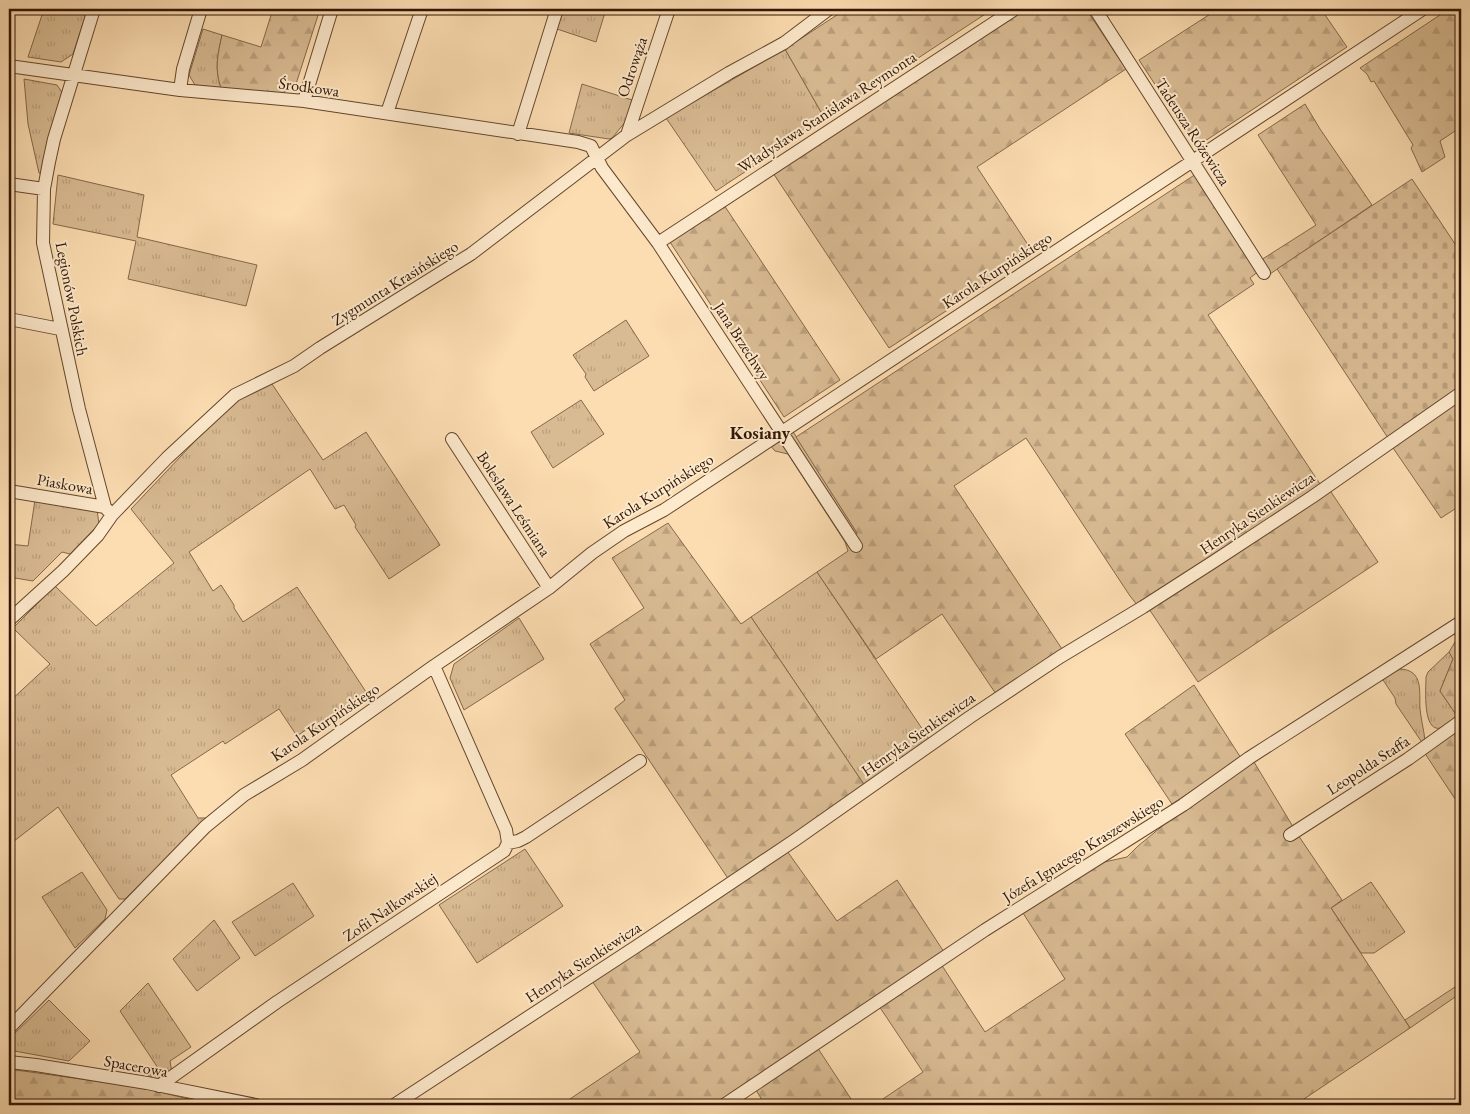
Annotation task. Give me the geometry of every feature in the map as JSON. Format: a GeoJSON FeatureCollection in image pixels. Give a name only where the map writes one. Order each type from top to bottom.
{"type":"FeatureCollection","features":[{"type":"Feature","properties":{"kind":"street","name":"Legionów Polskich"},"geometry":{"type":"LineString","coordinates":[[94,9],[54,139],[44,189],[43,243],[60,329],[79,409],[109,511]]}},
{"type":"Feature","properties":{"kind":"street"},"geometry":{"type":"LineString","coordinates":[[180,90],[183,70],[201,9]]}},
{"type":"Feature","properties":{"kind":"street"},"geometry":{"type":"LineString","coordinates":[[304,101],[332,9]]}},
{"type":"Feature","properties":{"kind":"street"},"geometry":{"type":"LineString","coordinates":[[387,113],[422,9]]}},
{"type":"Feature","properties":{"kind":"street"},"geometry":{"type":"LineString","coordinates":[[518,134],[557,9]]}},
{"type":"Feature","properties":{"kind":"street","name":"Odrowąża"},"geometry":{"type":"LineString","coordinates":[[626,135],[669,9]]}},
{"type":"Feature","properties":{"kind":"street","name":"Zygmunta Krasińskiego"},"geometry":{"type":"LineString","coordinates":[[9,620],[63,571],[98,535],[109,511],[235,395],[294,366],[471,254],[626,135],[729,73],[784,43],[829,9]]}},
{"type":"Feature","properties":{"kind":"street","name":"Władysława Stanisława Reymonta"},"geometry":{"type":"LineString","coordinates":[[658,243],[1015,9]]}},
{"type":"Feature","properties":{"kind":"street","name":"Tadeusza Różewicza"},"geometry":{"type":"LineString","coordinates":[[1095,9],[1264,273]]}},
{"type":"Feature","properties":{"kind":"street","name":"Karola Kurpińskiego"},"geometry":{"type":"LineString","coordinates":[[9,1028],[205,827],[244,795],[302,760],[434,666],[549,588],[592,553],[624,532],[664,510],[1423,9]]}},
{"type":"Feature","properties":{"kind":"street","name":"Środkowa"},"geometry":{"type":"LineString","coordinates":[[9,66],[180,90],[304,101],[586,144],[591,146],[596,158]]}},
{"type":"Feature","properties":{"kind":"street","name":"Jana Brzechwy"},"geometry":{"type":"LineString","coordinates":[[596,158],[658,243],[856,546]]}},
{"type":"Feature","properties":{"kind":"street"},"geometry":{"type":"LineString","coordinates":[[9,184],[44,189]]}},
{"type":"Feature","properties":{"kind":"street"},"geometry":{"type":"LineString","coordinates":[[9,319],[60,329]]}},
{"type":"Feature","properties":{"kind":"street","name":"Henryka Sienkiewicza"},"geometry":{"type":"LineString","coordinates":[[394,1105],[795,840],[970,717],[1060,657],[1143,607],[1312,497],[1461,393]]}},
{"type":"Feature","properties":{"kind":"street","name":"Bolesława Leśmiana"},"geometry":{"type":"LineString","coordinates":[[452,439],[549,588]]}},
{"type":"Feature","properties":{"kind":"street","name":"Piaskowa"},"geometry":{"type":"LineString","coordinates":[[9,491],[109,511]]}},
{"type":"Feature","properties":{"kind":"street","name":"Józefa Ignacego Kraszewskiego"},"geometry":{"type":"LineString","coordinates":[[724,1105],[985,930],[1183,805],[1249,758],[1461,622]]}},
{"type":"Feature","properties":{"kind":"street"},"geometry":{"type":"LineString","coordinates":[[434,666],[506,830],[508,843]]}},
{"type":"Feature","properties":{"kind":"street","name":"Leopolda Staffa"},"geometry":{"type":"LineString","coordinates":[[1290,835],[1408,759],[1461,721]]}},
{"type":"Feature","properties":{"kind":"street","name":"Zofii Nałkowskiej"},"geometry":{"type":"LineString","coordinates":[[159,1086],[277,1002],[500,854],[508,843],[526,837],[640,761]]}},
{"type":"Feature","properties":{"kind":"street","name":"Spacerowa"},"geometry":{"type":"LineString","coordinates":[[9,1062],[36,1064],[256,1105]]}},
{"type":"Feature","properties":{"kind":"green space"},"geometry":{"type":"Polygon","coordinates":[[[44,9],[80,9],[87,11],[73,54],[61,62],[28,57],[44,9]]]}},
{"type":"Feature","properties":{"kind":"green space"},"geometry":{"type":"Polygon","coordinates":[[[273,9],[320,9],[296,84],[283,93],[221,88],[217,67],[222,35],[261,47],[273,9]]]}},
{"type":"Feature","properties":{"kind":"green space"},"geometry":{"type":"Polygon","coordinates":[[[563,9],[606,9],[596,42],[557,29],[563,9]]]}},
{"type":"Feature","properties":{"kind":"green space"},"geometry":{"type":"Polygon","coordinates":[[[846,9],[993,9],[825,119],[785,49],[846,9]]]}},
{"type":"Feature","properties":{"kind":"green space"},"geometry":{"type":"Polygon","coordinates":[[[1022,9],[1086,9],[1126,69],[977,167],[1034,254],[889,348],[773,173],[1022,9]]]}},
{"type":"Feature","properties":{"kind":"green space"},"geometry":{"type":"Polygon","coordinates":[[[1218,9],[1321,9],[1347,47],[1196,147],[1139,60],[1218,9]]]}},
{"type":"Feature","properties":{"kind":"green space"},"geometry":{"type":"Polygon","coordinates":[[[1449,9],[1461,9],[1461,127],[1440,141],[1445,157],[1422,172],[1411,148],[1413,145],[1374,81],[1371,82],[1367,74],[1360,68],[1449,9]]]}},
{"type":"Feature","properties":{"kind":"green space"},"geometry":{"type":"Polygon","coordinates":[[[203,29],[222,35],[217,67],[221,88],[195,85],[189,75],[203,29]]]}},
{"type":"Feature","properties":{"kind":"green space"},"geometry":{"type":"Polygon","coordinates":[[[785,49],[825,119],[716,191],[666,118],[785,49]]]}},
{"type":"Feature","properties":{"kind":"green space"},"geometry":{"type":"Polygon","coordinates":[[[24,79],[57,85],[63,94],[41,174],[39,173],[28,124],[24,79]]]}},
{"type":"Feature","properties":{"kind":"green space"},"geometry":{"type":"Polygon","coordinates":[[[582,84],[632,100],[626,121],[612,138],[569,133],[582,84]]]}},
{"type":"Feature","properties":{"kind":"green space"},"geometry":{"type":"Polygon","coordinates":[[[1305,104],[1372,205],[1270,274],[1261,260],[1316,225],[1258,135],[1305,104]]]}},
{"type":"Feature","properties":{"kind":"green space"},"geometry":{"type":"Polygon","coordinates":[[[1196,174],[1259,271],[1250,278],[1254,284],[1208,315],[1320,484],[1138,606],[1026,438],[954,486],[1062,649],[996,694],[942,614],[876,659],[817,572],[848,551],[845,542],[857,533],[796,437],[1196,174]]]}},
{"type":"Feature","properties":{"kind":"green space"},"geometry":{"type":"Polygon","coordinates":[[[58,175],[144,195],[137,237],[257,265],[246,306],[128,279],[136,241],[53,224],[58,175]]]}},
{"type":"Feature","properties":{"kind":"green space"},"geometry":{"type":"Polygon","coordinates":[[[1412,179],[1461,253],[1461,388],[1388,438],[1277,269],[1412,179]]]}},
{"type":"Feature","properties":{"kind":"green space"},"geometry":{"type":"Polygon","coordinates":[[[724,205],[840,380],[784,417],[670,242],[724,205]]]}},
{"type":"Feature","properties":{"kind":"green space"},"geometry":{"type":"Polygon","coordinates":[[[626,320],[649,356],[594,391],[585,377],[586,374],[573,355],[626,320]]]}},
{"type":"Feature","properties":{"kind":"green space"},"geometry":{"type":"Polygon","coordinates":[[[272,384],[323,460],[366,432],[440,545],[389,579],[355,527],[356,525],[344,505],[335,509],[310,469],[189,552],[213,591],[221,585],[243,622],[297,587],[370,698],[324,731],[310,727],[297,736],[279,709],[225,744],[223,741],[171,775],[198,818],[207,818],[125,899],[119,899],[58,807],[9,845],[9,702],[50,664],[13,628],[55,586],[96,626],[174,563],[131,509],[214,421],[240,397],[272,384]]]}},
{"type":"Feature","properties":{"kind":"green space"},"geometry":{"type":"Polygon","coordinates":[[[581,400],[604,434],[553,468],[531,432],[581,400]]]}},
{"type":"Feature","properties":{"kind":"green space"},"geometry":{"type":"Polygon","coordinates":[[[1461,400],[1461,505],[1441,518],[1391,445],[1461,400]]]}},
{"type":"Feature","properties":{"kind":"green space"},"geometry":{"type":"Polygon","coordinates":[[[792,430],[857,533],[845,542],[788,454],[775,451],[769,444],[792,430]]]}},
{"type":"Feature","properties":{"kind":"green space"},"geometry":{"type":"Polygon","coordinates":[[[1329,489],[1378,562],[1198,682],[1149,609],[1329,489]]]}},
{"type":"Feature","properties":{"kind":"green space"},"geometry":{"type":"Polygon","coordinates":[[[35,500],[97,510],[99,524],[70,554],[62,552],[33,581],[9,577],[9,544],[28,546],[35,500]]]}},
{"type":"Feature","properties":{"kind":"green space"},"geometry":{"type":"Polygon","coordinates":[[[668,523],[741,624],[751,617],[865,786],[729,880],[615,709],[625,700],[590,644],[644,608],[612,558],[668,523]]]}},
{"type":"Feature","properties":{"kind":"green space"},"geometry":{"type":"Polygon","coordinates":[[[817,572],[931,742],[865,786],[751,617],[817,572]]]}},
{"type":"Feature","properties":{"kind":"green space"},"geometry":{"type":"Polygon","coordinates":[[[519,618],[544,659],[464,710],[450,678],[454,664],[519,618]]]}},
{"type":"Feature","properties":{"kind":"green space"},"geometry":{"type":"Polygon","coordinates":[[[1461,632],[1461,717],[1459,719],[1440,691],[1453,659],[1449,652],[1461,632]]]}},
{"type":"Feature","properties":{"kind":"green space"},"geometry":{"type":"Polygon","coordinates":[[[1449,652],[1453,659],[1440,691],[1459,719],[1441,728],[1435,728],[1431,724],[1426,708],[1426,677],[1428,672],[1449,652]]]}},
{"type":"Feature","properties":{"kind":"green space"},"geometry":{"type":"Polygon","coordinates":[[[1400,669],[1413,673],[1419,683],[1420,709],[1425,741],[1423,744],[1396,704],[1395,698],[1383,680],[1383,676],[1400,669]]]}},
{"type":"Feature","properties":{"kind":"green space"},"geometry":{"type":"Polygon","coordinates":[[[1194,685],[1241,758],[1172,804],[1125,734],[1194,685]]]}},
{"type":"Feature","properties":{"kind":"green space"},"geometry":{"type":"Polygon","coordinates":[[[1461,726],[1461,808],[1424,752],[1461,726]]]}},
{"type":"Feature","properties":{"kind":"green space"},"geometry":{"type":"Polygon","coordinates":[[[1254,762],[1298,835],[1342,900],[1331,908],[1410,1028],[1295,1105],[874,1105],[923,1072],[879,1006],[941,964],[985,1032],[1065,979],[1023,913],[1100,863],[1127,857],[1171,819],[1254,762]]]}},
{"type":"Feature","properties":{"kind":"green space"},"geometry":{"type":"Polygon","coordinates":[[[525,849],[563,906],[477,963],[439,905],[525,849]]]}},
{"type":"Feature","properties":{"kind":"green space"},"geometry":{"type":"Polygon","coordinates":[[[787,851],[837,921],[897,880],[944,952],[717,1105],[561,1105],[640,1052],[592,981],[787,851]]]}},
{"type":"Feature","properties":{"kind":"green space"},"geometry":{"type":"Polygon","coordinates":[[[82,872],[107,910],[105,919],[75,948],[42,897],[82,872]]]}},
{"type":"Feature","properties":{"kind":"green space"},"geometry":{"type":"Polygon","coordinates":[[[1371,882],[1405,932],[1374,953],[1361,953],[1331,908],[1371,882]]]}},
{"type":"Feature","properties":{"kind":"green space"},"geometry":{"type":"Polygon","coordinates":[[[293,883],[314,916],[255,956],[232,922],[293,883]]]}},
{"type":"Feature","properties":{"kind":"green space"},"geometry":{"type":"Polygon","coordinates":[[[214,920],[240,958],[197,991],[173,959],[214,920]]]}},
{"type":"Feature","properties":{"kind":"green space"},"geometry":{"type":"Polygon","coordinates":[[[148,983],[191,1047],[170,1061],[172,1073],[163,1078],[148,1076],[158,1068],[120,1011],[148,983]]]}},
{"type":"Feature","properties":{"kind":"green space"},"geometry":{"type":"Polygon","coordinates":[[[1461,983],[1461,993],[1410,1028],[1405,1020],[1461,983]]]}},
{"type":"Feature","properties":{"kind":"green space"},"geometry":{"type":"Polygon","coordinates":[[[49,1000],[90,1041],[69,1061],[9,1050],[9,1039],[49,1000]]]}},
{"type":"Feature","properties":{"kind":"green space"},"geometry":{"type":"Polygon","coordinates":[[[817,1047],[855,1105],[765,1105],[756,1090],[817,1047]]]}},
{"type":"Feature","properties":{"kind":"green space"},"geometry":{"type":"Polygon","coordinates":[[[9,1069],[138,1087],[214,1105],[9,1105],[9,1069]]]}},
{"type":"Feature","properties":{"kind":"district","name":"Kosiany"},"geometry":{"type":"Point","coordinates":[760,432]}}]}
